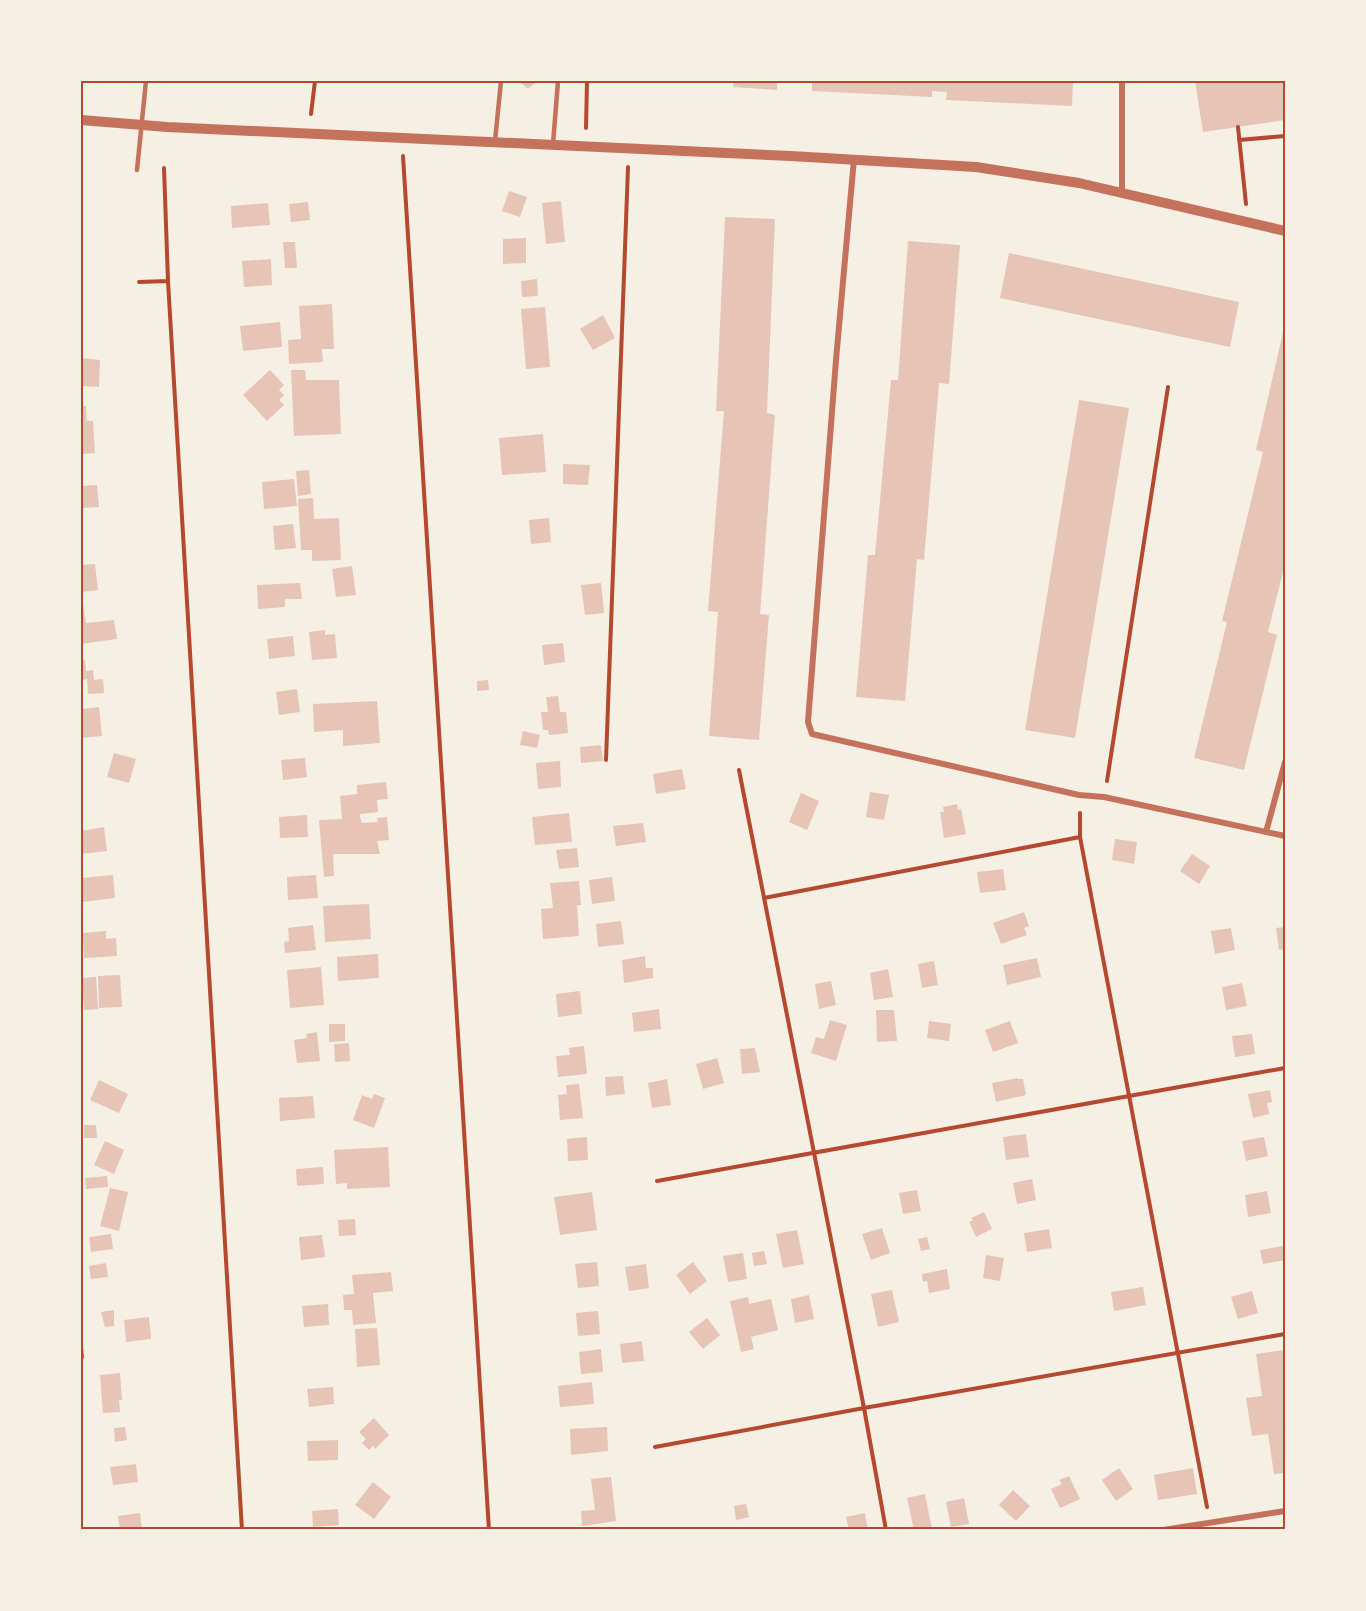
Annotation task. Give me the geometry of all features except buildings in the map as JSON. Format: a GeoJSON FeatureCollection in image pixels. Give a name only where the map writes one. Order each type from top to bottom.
{"type":"FeatureCollection","features":[{"type":"Feature","properties":{"kind":"street"},"geometry":{"type":"LineString","coordinates":[[1122,81],[1122,192]]}},
{"type":"Feature","properties":{"kind":"street"},"geometry":{"type":"LineString","coordinates":[[81,120],[141,126],[947,164],[1059,178],[1285,231]]}},
{"type":"Feature","properties":{"kind":"street"},"geometry":{"type":"LineString","coordinates":[[854,159],[808,722],[812,734],[1079,795],[1104,797],[1285,836]]}},
{"type":"Feature","properties":{"kind":"street"},"geometry":{"type":"LineString","coordinates":[[1266,832],[1285,762]]}},
{"type":"Feature","properties":{"kind":"street"},"geometry":{"type":"LineString","coordinates":[[1163,1530],[1285,1511]]}},
{"type":"Feature","properties":{"kind":"lane"},"geometry":{"type":"LineString","coordinates":[[136,171],[146,81]]}},
{"type":"Feature","properties":{"kind":"lane"},"geometry":{"type":"LineString","coordinates":[[495,142],[501,81]]}},
{"type":"Feature","properties":{"kind":"lane"},"geometry":{"type":"LineString","coordinates":[[553,144],[558,81]]}},
{"type":"Feature","properties":{"kind":"lane"},"geometry":{"type":"LineString","coordinates":[[81,1349],[82,1357]]}},
{"type":"Feature","properties":{"kind":"path"},"geometry":{"type":"LineString","coordinates":[[308,133],[315,81]]}},
{"type":"Feature","properties":{"kind":"path"},"geometry":{"type":"LineString","coordinates":[[586,146],[587,81]]}},
{"type":"Feature","properties":{"kind":"path"},"geometry":{"type":"LineString","coordinates":[[1238,127],[1248,222]]}},
{"type":"Feature","properties":{"kind":"path"},"geometry":{"type":"LineString","coordinates":[[1239,140],[1285,136]]}},
{"type":"Feature","properties":{"kind":"path"},"geometry":{"type":"LineString","coordinates":[[402,137],[489,1530]]}},
{"type":"Feature","properties":{"kind":"path"},"geometry":{"type":"LineString","coordinates":[[606,760],[629,148]]}},
{"type":"Feature","properties":{"kind":"path"},"geometry":{"type":"LineString","coordinates":[[164,168],[168,281],[242,1530]]}},
{"type":"Feature","properties":{"kind":"path"},"geometry":{"type":"LineString","coordinates":[[139,282],[168,281]]}},
{"type":"Feature","properties":{"kind":"path"},"geometry":{"type":"LineString","coordinates":[[1104,797],[1168,387]]}},
{"type":"Feature","properties":{"kind":"path"},"geometry":{"type":"LineString","coordinates":[[739,770],[864,1408],[885,1530]]}},
{"type":"Feature","properties":{"kind":"path"},"geometry":{"type":"LineString","coordinates":[[1079,795],[1080,837],[1210,1523]]}},
{"type":"Feature","properties":{"kind":"path"},"geometry":{"type":"LineString","coordinates":[[764,898],[1080,837]]}},
{"type":"Feature","properties":{"kind":"path"},"geometry":{"type":"LineString","coordinates":[[657,1181],[1285,1068]]}},
{"type":"Feature","properties":{"kind":"path"},"geometry":{"type":"LineString","coordinates":[[656,1447],[1285,1334]]}}]}
